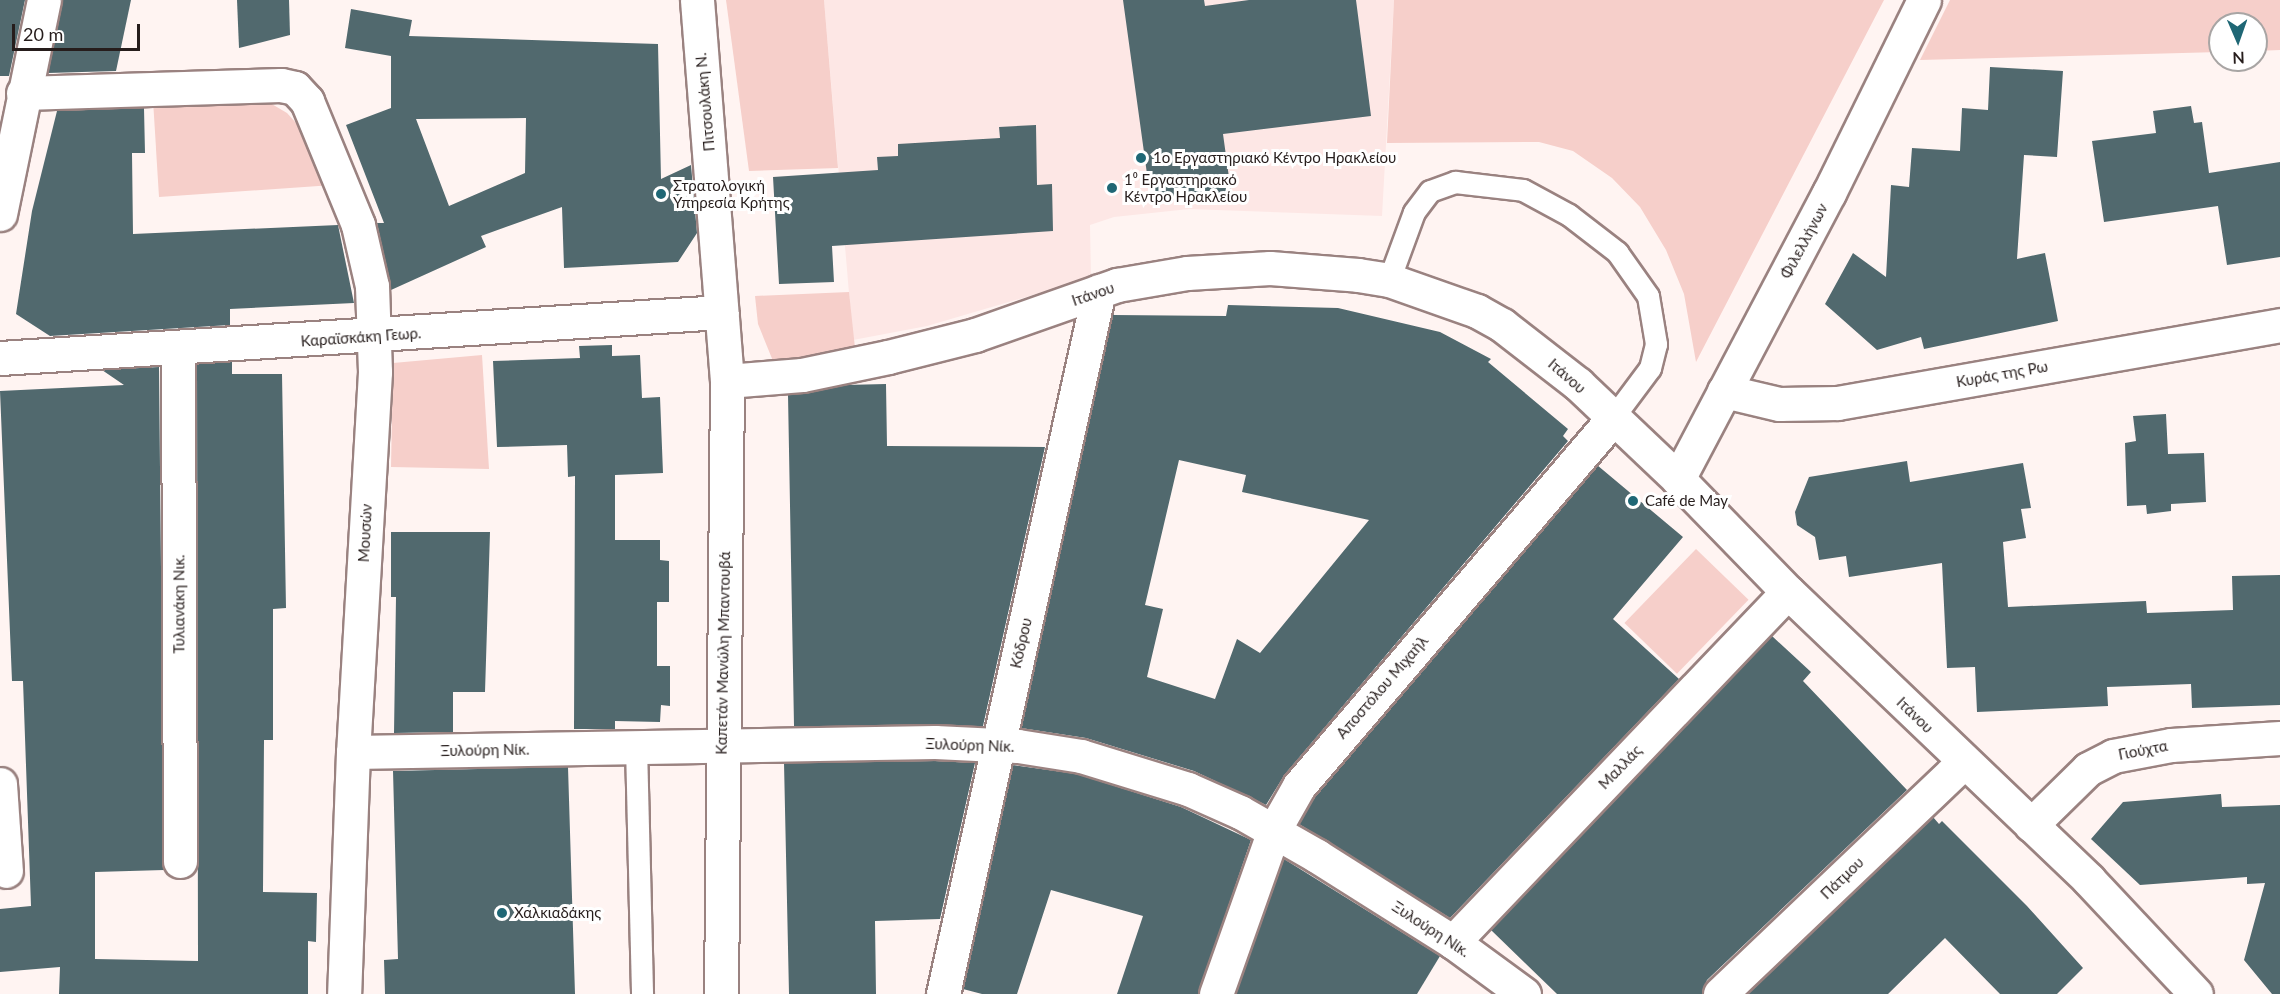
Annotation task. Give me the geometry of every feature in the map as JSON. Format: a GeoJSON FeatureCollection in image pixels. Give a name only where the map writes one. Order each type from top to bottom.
{"type":"FeatureCollection","features":[{"type":"Feature","properties":{"kind":"street"},"geometry":{"type":"LineString","coordinates":[[0,214],[23,93],[44,0]]}},
{"type":"Feature","properties":{"kind":"street","name":"Πιτσουλάκη Ν."},"geometry":{"type":"LineString","coordinates":[[697,0],[722,312]]}},
{"type":"Feature","properties":{"kind":"street","name":"Φιλελλήνων"},"geometry":{"type":"LineString","coordinates":[[1678,479],[1829,193],[1924,0]]}},
{"type":"Feature","properties":{"kind":"street","name":"Μουσών"},"geometry":{"type":"LineString","coordinates":[[23,93],[280,84],[295,88],[307,100],[358,225],[372,286],[375,372],[352,752],[344,994]]}},
{"type":"Feature","properties":{"kind":"street","name":"Ιτάνου"},"geometry":{"type":"LineString","coordinates":[[727,381],[802,375],[888,357],[975,335],[1099,291],[1159,276],[1245,269],[1389,280],[1477,311],[1502,325],[1578,384],[1612,419],[1678,479],[1788,592],[2031,825],[2181,989]]}},
{"type":"Feature","properties":{"kind":"street","name":"Κόδρου"},"geometry":{"type":"LineString","coordinates":[[944,994],[1099,291]]}},
{"type":"Feature","properties":{"kind":"street","name":"Καραϊσκάκη Γεωρ."},"geometry":{"type":"LineString","coordinates":[[0,358],[722,312]]}},
{"type":"Feature","properties":{"kind":"street","name":"Καπετάν Μανώλη Μπαντουβά"},"geometry":{"type":"LineString","coordinates":[[721,994],[721,744],[727,381],[722,312]]}},
{"type":"Feature","properties":{"kind":"street","name":"Κυράς της Ρω"},"geometry":{"type":"LineString","coordinates":[[1724,391],[1779,404],[1838,403],[2280,325]]}},
{"type":"Feature","properties":{"kind":"street","name":"Τυλιανάκη Νικ."},"geometry":{"type":"LineString","coordinates":[[178,348],[180,861]]}},
{"type":"Feature","properties":{"kind":"street","name":"Αποστόλου Μιχαήλ"},"geometry":{"type":"LineString","coordinates":[[1216,994],[1274,830],[1312,769],[1612,419]]}},
{"type":"Feature","properties":{"kind":"street","name":"Μαλλάς"},"geometry":{"type":"LineString","coordinates":[[1453,942],[1788,592]]}},
{"type":"Feature","properties":{"kind":"street","name":"Γιούχτα"},"geometry":{"type":"LineString","coordinates":[[2031,825],[2088,769],[2113,756],[2171,745],[2280,738]]}},
{"type":"Feature","properties":{"kind":"street","name":"Ξυλούρη Νίκ."},"geometry":{"type":"LineString","coordinates":[[352,752],[489,759],[636,746],[721,744],[998,744],[1059,752],[1116,765],[1188,789],[1274,830],[1453,942],[1524,994]]}},
{"type":"Feature","properties":{"kind":"street","name":"Πάτμου"},"geometry":{"type":"LineString","coordinates":[[1720,994],[1964,762]]}},
{"type":"Feature","properties":{"kind":"street"},"geometry":{"type":"LineString","coordinates":[[0,784],[6,871]]}},
{"type":"Feature","properties":{"kind":"lane"},"geometry":{"type":"LineString","coordinates":[[1389,280],[1414,212],[1430,191],[1455,182],[1523,190],[1569,215],[1617,252],[1648,296],[1656,344],[1650,368],[1612,419]]}},
{"type":"Feature","properties":{"kind":"lane"},"geometry":{"type":"LineString","coordinates":[[636,746],[642,994]]}},
{"type":"Feature","properties":{"kind":"shaded area"},"geometry":{"type":"Polygon","coordinates":[[[726,0],[824,0],[838,168],[749,171],[726,0]]]}},
{"type":"Feature","properties":{"kind":"shaded area","name":"1⁰ Εργαστηριακό Κέντρο Ηρακλείου"},"geometry":{"type":"Polygon","coordinates":[[[824,0],[1394,0],[1382,216],[1189,209],[1114,217],[1090,225],[1091,278],[927,326],[853,340],[824,0]]]}},
{"type":"Feature","properties":{"kind":"shaded area"},"geometry":{"type":"Polygon","coordinates":[[[1394,0],[1884,0],[1696,362],[1684,294],[1666,250],[1640,207],[1612,178],[1573,151],[1539,142],[1387,143],[1394,0]]]}},
{"type":"Feature","properties":{"kind":"shaded area"},"geometry":{"type":"Polygon","coordinates":[[[1950,0],[2280,0],[2280,50],[2268,50],[2268,12],[2208,12],[2208,52],[1920,60],[1950,0]]]}},
{"type":"Feature","properties":{"kind":"shaded area"},"geometry":{"type":"Polygon","coordinates":[[[244,97],[270,103],[287,113],[307,135],[333,185],[159,197],[153,100],[244,97]]]}},
{"type":"Feature","properties":{"kind":"shaded area"},"geometry":{"type":"Polygon","coordinates":[[[849,292],[855,348],[775,366],[758,324],[755,296],[849,292]]]}},
{"type":"Feature","properties":{"kind":"shaded area"},"geometry":{"type":"Polygon","coordinates":[[[482,355],[489,469],[391,467],[393,363],[482,355]]]}},
{"type":"Feature","properties":{"kind":"shaded area"},"geometry":{"type":"Polygon","coordinates":[[[1696,549],[1749,600],[1677,674],[1624,623],[1696,549]]]}},
{"type":"Feature","properties":{"kind":"building"},"geometry":{"type":"Polygon","coordinates":[[[0,0],[25,0],[9,76],[0,76],[0,0]]]}},
{"type":"Feature","properties":{"kind":"building"},"geometry":{"type":"Polygon","coordinates":[[[62,0],[131,0],[116,71],[48,73],[62,0]]]}},
{"type":"Feature","properties":{"kind":"building"},"geometry":{"type":"Polygon","coordinates":[[[237,0],[289,0],[290,35],[239,48],[237,0]]]}},
{"type":"Feature","properties":{"kind":"building"},"geometry":{"type":"Polygon","coordinates":[[[1123,0],[1204,0],[1205,6],[1249,0],[1356,0],[1371,116],[1223,134],[1231,192],[1151,203],[1123,0]]]}},
{"type":"Feature","properties":{"kind":"building"},"geometry":{"type":"Polygon","coordinates":[[[351,9],[412,20],[409,36],[658,44],[661,179],[691,165],[697,233],[678,262],[564,268],[562,207],[481,236],[486,247],[391,290],[377,223],[384,223],[346,125],[391,108],[391,56],[345,48],[351,9]],[[526,118],[416,119],[449,206],[525,173],[526,118]]]}},
{"type":"Feature","properties":{"kind":"building"},"geometry":{"type":"Polygon","coordinates":[[[1990,67],[2063,71],[2057,157],[2024,155],[2017,259],[2045,253],[2058,321],[1924,349],[1921,337],[1877,350],[1825,304],[1853,253],[1886,277],[1891,185],[1909,187],[1912,148],[1960,151],[1962,108],[1988,110],[1990,67]]]}},
{"type":"Feature","properties":{"kind":"building"},"geometry":{"type":"Polygon","coordinates":[[[2191,106],[2194,123],[2202,122],[2209,173],[2280,162],[2280,257],[2227,265],[2218,206],[2104,222],[2092,141],[2156,133],[2153,111],[2191,106]]]}},
{"type":"Feature","properties":{"kind":"building"},"geometry":{"type":"Polygon","coordinates":[[[144,108],[145,153],[132,153],[133,234],[338,225],[354,303],[230,309],[230,325],[50,336],[16,314],[32,211],[57,111],[144,108]]]}},
{"type":"Feature","properties":{"kind":"building"},"geometry":{"type":"Polygon","coordinates":[[[1036,125],[1037,185],[1052,184],[1053,231],[832,246],[834,282],[779,284],[773,177],[878,170],[877,157],[898,156],[898,144],[1000,138],[999,127],[1036,125]]]}},
{"type":"Feature","properties":{"kind":"building"},"geometry":{"type":"Polygon","coordinates":[[[1228,305],[1338,308],[1440,332],[1491,359],[1488,362],[1568,429],[1563,436],[1568,441],[1285,774],[1266,805],[1194,771],[1086,738],[1021,728],[1113,315],[1226,316],[1228,305]],[[1179,460],[1145,605],[1163,609],[1147,677],[1215,699],[1237,639],[1260,653],[1369,520],[1242,492],[1246,475],[1179,460]]]}},
{"type":"Feature","properties":{"kind":"building"},"geometry":{"type":"Polygon","coordinates":[[[612,345],[612,356],[640,355],[642,398],[660,397],[663,473],[615,475],[615,540],[660,540],[660,560],[669,561],[669,602],[657,602],[657,666],[670,666],[670,706],[661,705],[660,722],[615,721],[615,729],[574,729],[575,476],[568,477],[567,445],[497,447],[493,361],[580,358],[579,346],[612,345]]]}},
{"type":"Feature","properties":{"kind":"building"},"geometry":{"type":"Polygon","coordinates":[[[232,362],[232,374],[282,374],[286,608],[273,609],[273,740],[264,740],[263,892],[317,893],[316,942],[308,941],[308,994],[59,994],[60,967],[0,972],[0,909],[31,906],[23,681],[12,681],[0,391],[124,385],[102,370],[159,367],[164,870],[95,872],[95,959],[198,961],[197,364],[232,362]]]}},
{"type":"Feature","properties":{"kind":"building"},"geometry":{"type":"Polygon","coordinates":[[[886,384],[887,446],[1045,447],[983,726],[794,726],[788,395],[845,385],[886,384]]]}},
{"type":"Feature","properties":{"kind":"building"},"geometry":{"type":"Polygon","coordinates":[[[2166,414],[2168,454],[2204,453],[2206,502],[2171,504],[2171,511],[2147,514],[2146,505],[2127,506],[2125,443],[2136,441],[2133,416],[2166,414]]]}},
{"type":"Feature","properties":{"kind":"building"},"geometry":{"type":"Polygon","coordinates":[[[1907,461],[1910,482],[2023,463],[2031,508],[2021,509],[2026,538],[2003,542],[2008,607],[2146,601],[2147,613],[2233,610],[2232,576],[2280,575],[2280,705],[2192,708],[2191,684],[2107,687],[2108,706],[1977,712],[1975,667],[1947,668],[1942,563],[1849,577],[1846,556],[1819,560],[1815,537],[1797,525],[1795,512],[1809,477],[1907,461]]]}},
{"type":"Feature","properties":{"kind":"building"},"geometry":{"type":"Polygon","coordinates":[[[1597,465],[1683,537],[1613,619],[1679,679],[1450,918],[1299,824],[1314,797],[1597,465]]]}},
{"type":"Feature","properties":{"kind":"building"},"geometry":{"type":"Polygon","coordinates":[[[391,532],[490,532],[485,692],[453,692],[453,732],[394,733],[396,597],[391,597],[391,532]]]}},
{"type":"Feature","properties":{"kind":"building"},"geometry":{"type":"Polygon","coordinates":[[[1772,636],[1811,672],[1803,681],[1907,790],[1707,980],[1702,994],[1557,994],[1491,930],[1772,636]]]}},
{"type":"Feature","properties":{"kind":"building"},"geometry":{"type":"Polygon","coordinates":[[[935,761],[975,763],[940,919],[875,921],[876,994],[789,994],[784,763],[935,761]]]}},
{"type":"Feature","properties":{"kind":"building"},"geometry":{"type":"Polygon","coordinates":[[[1013,765],[1077,774],[1181,807],[1251,840],[1198,994],[1117,994],[1143,916],[1051,890],[1017,994],[982,994],[963,989],[1013,765]]]}},
{"type":"Feature","properties":{"kind":"building"},"geometry":{"type":"Polygon","coordinates":[[[568,767],[575,994],[385,994],[384,960],[398,959],[393,771],[568,767]]]}},
{"type":"Feature","properties":{"kind":"building"},"geometry":{"type":"Polygon","coordinates":[[[2221,794],[2222,807],[2280,805],[2280,994],[2272,994],[2244,960],[2265,883],[2247,884],[2247,877],[2140,885],[2091,839],[2123,802],[2221,794]]]}},
{"type":"Feature","properties":{"kind":"building"},"geometry":{"type":"Polygon","coordinates":[[[1933,817],[1939,824],[1942,821],[2027,906],[2083,968],[2057,994],[2000,994],[1945,938],[1888,994],[1747,994],[1933,817]]]}},
{"type":"Feature","properties":{"kind":"building"},"geometry":{"type":"Polygon","coordinates":[[[1284,859],[1440,956],[1417,994],[1236,994],[1284,859]]]}},
{"type":"Feature","properties":{"kind":"place","name":"1ο Εργαστηριακό Κέντρο Ηρακλείου"},"geometry":{"type":"Point","coordinates":[1141,158]}},
{"type":"Feature","properties":{"kind":"place","name":"1⁰ Εργαστηριακό Κέντρο Ηρακλείου"},"geometry":{"type":"Point","coordinates":[1112,188]}},
{"type":"Feature","properties":{"kind":"place","name":"Στρατολογική Υπηρεσία Κρήτης"},"geometry":{"type":"Point","coordinates":[661,194]}},
{"type":"Feature","properties":{"kind":"place","name":"Café de May"},"geometry":{"type":"Point","coordinates":[1633,501]}},
{"type":"Feature","properties":{"kind":"place","name":"Χαλκιαδάκης"},"geometry":{"type":"Point","coordinates":[502,913]}}]}
